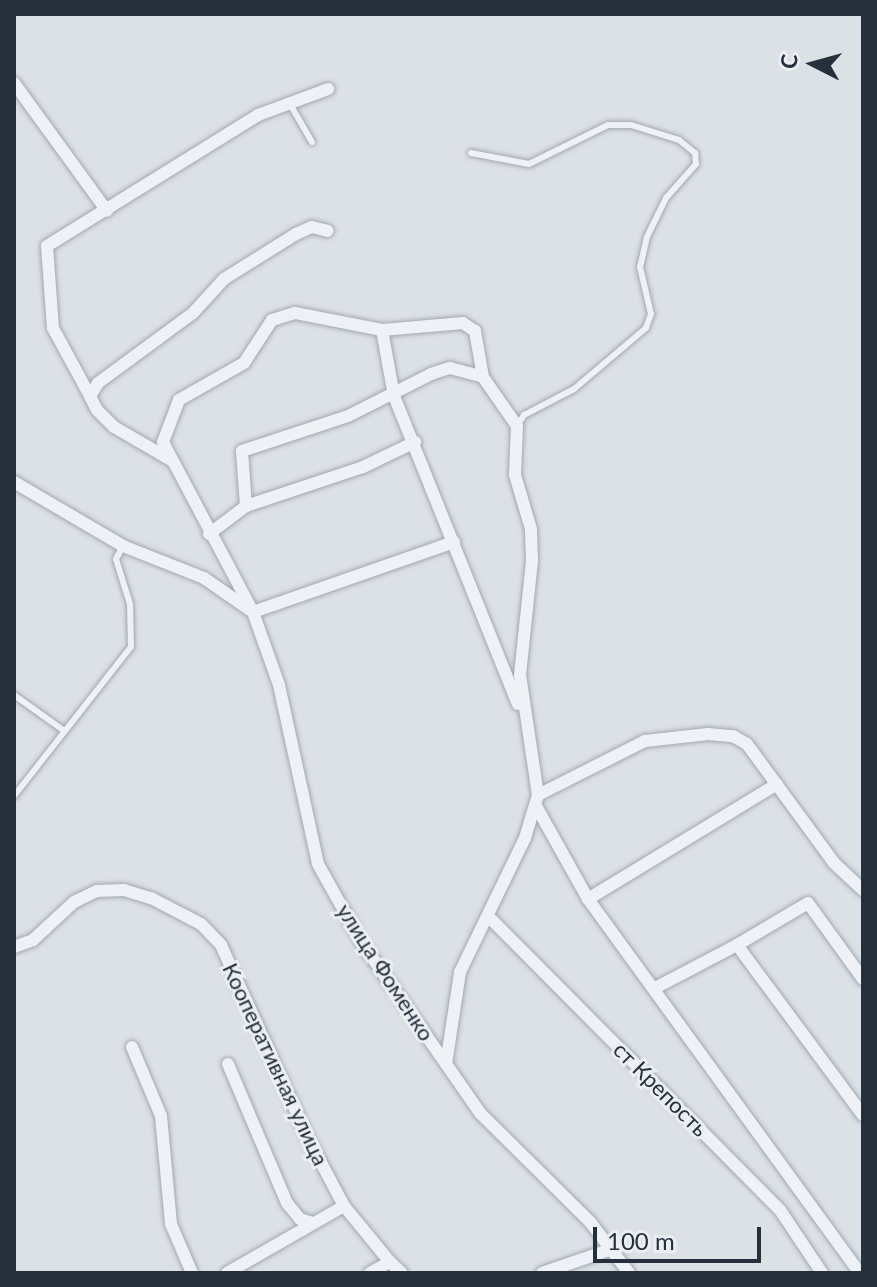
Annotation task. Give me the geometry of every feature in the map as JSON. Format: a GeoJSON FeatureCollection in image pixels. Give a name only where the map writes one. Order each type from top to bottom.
{"type":"FeatureCollection","features":[{"type":"Feature","properties":{"kind":"street"},"geometry":{"type":"LineString","coordinates":[[14,83],[107,211]]}},
{"type":"Feature","properties":{"kind":"street"},"geometry":{"type":"LineString","coordinates":[[171,460],[114,427],[90,396],[53,328],[47,246],[258,115],[328,89]]}},
{"type":"Feature","properties":{"kind":"street"},"geometry":{"type":"LineString","coordinates":[[90,396],[98,383],[193,313],[224,279],[296,234],[312,227],[328,231]]}},
{"type":"Feature","properties":{"kind":"street"},"geometry":{"type":"LineString","coordinates":[[171,460],[163,442],[179,400],[244,363],[272,320],[295,313],[382,330],[463,323],[475,331],[483,377],[517,426],[515,475],[531,529],[532,560],[520,675],[523,718],[537,801],[588,899],[860,1273]]}},
{"type":"Feature","properties":{"kind":"street"},"geometry":{"type":"LineString","coordinates":[[382,330],[394,396],[523,718]]}},
{"type":"Feature","properties":{"kind":"street"},"geometry":{"type":"LineString","coordinates":[[246,506],[242,451],[394,396],[450,368],[483,377]]}},
{"type":"Feature","properties":{"kind":"street"},"geometry":{"type":"LineString","coordinates":[[209,534],[246,506],[363,467],[415,442]]}},
{"type":"Feature","properties":{"kind":"street","name":"улица Фоменко"},"geometry":{"type":"LineString","coordinates":[[171,460],[253,612],[279,685],[318,864],[362,943],[480,1113],[612,1249],[629,1273]]}},
{"type":"Feature","properties":{"kind":"street"},"geometry":{"type":"LineString","coordinates":[[17,486],[123,546],[204,578],[253,612],[454,542]]}},
{"type":"Feature","properties":{"kind":"street"},"geometry":{"type":"LineString","coordinates":[[446,1064],[460,972],[488,916],[537,801],[645,741],[708,734],[733,736],[747,744],[834,863],[863,890]]}},
{"type":"Feature","properties":{"kind":"street"},"geometry":{"type":"LineString","coordinates":[[588,899],[777,784]]}},
{"type":"Feature","properties":{"kind":"street","name":"Кооперативная улица"},"geometry":{"type":"LineString","coordinates":[[14,947],[33,940],[74,902],[97,891],[124,890],[151,898],[201,924],[221,945],[344,1206],[402,1273]]}},
{"type":"Feature","properties":{"kind":"street"},"geometry":{"type":"LineString","coordinates":[[655,988],[808,903],[863,979]]}},
{"type":"Feature","properties":{"kind":"street","name":"ст Крепость"},"geometry":{"type":"LineString","coordinates":[[488,916],[780,1210],[822,1273]]}},
{"type":"Feature","properties":{"kind":"street"},"geometry":{"type":"LineString","coordinates":[[737,945],[863,1115]]}},
{"type":"Feature","properties":{"kind":"street"},"geometry":{"type":"LineString","coordinates":[[132,1047],[161,1116],[171,1224],[189,1272]]}},
{"type":"Feature","properties":{"kind":"street"},"geometry":{"type":"LineString","coordinates":[[228,1064],[287,1203],[300,1219],[312,1223]]}},
{"type":"Feature","properties":{"kind":"street"},"geometry":{"type":"LineString","coordinates":[[227,1273],[344,1206]]}},
{"type":"Feature","properties":{"kind":"street"},"geometry":{"type":"LineString","coordinates":[[542,1273],[612,1249]]}},
{"type":"Feature","properties":{"kind":"street"},"geometry":{"type":"LineString","coordinates":[[370,1273],[390,1262]]}},
{"type":"Feature","properties":{"kind":"lane"},"geometry":{"type":"LineString","coordinates":[[290,104],[312,142]]}},
{"type":"Feature","properties":{"kind":"lane"},"geometry":{"type":"LineString","coordinates":[[471,153],[529,164],[608,125],[631,125],[679,140],[695,153],[696,164],[666,198],[647,237],[640,267],[651,314],[646,328],[574,389],[524,415],[517,426]]}},
{"type":"Feature","properties":{"kind":"lane"},"geometry":{"type":"LineString","coordinates":[[14,796],[131,647],[130,604],[116,559],[123,546]]}},
{"type":"Feature","properties":{"kind":"lane"},"geometry":{"type":"LineString","coordinates":[[14,695],[63,730]]}}]}
